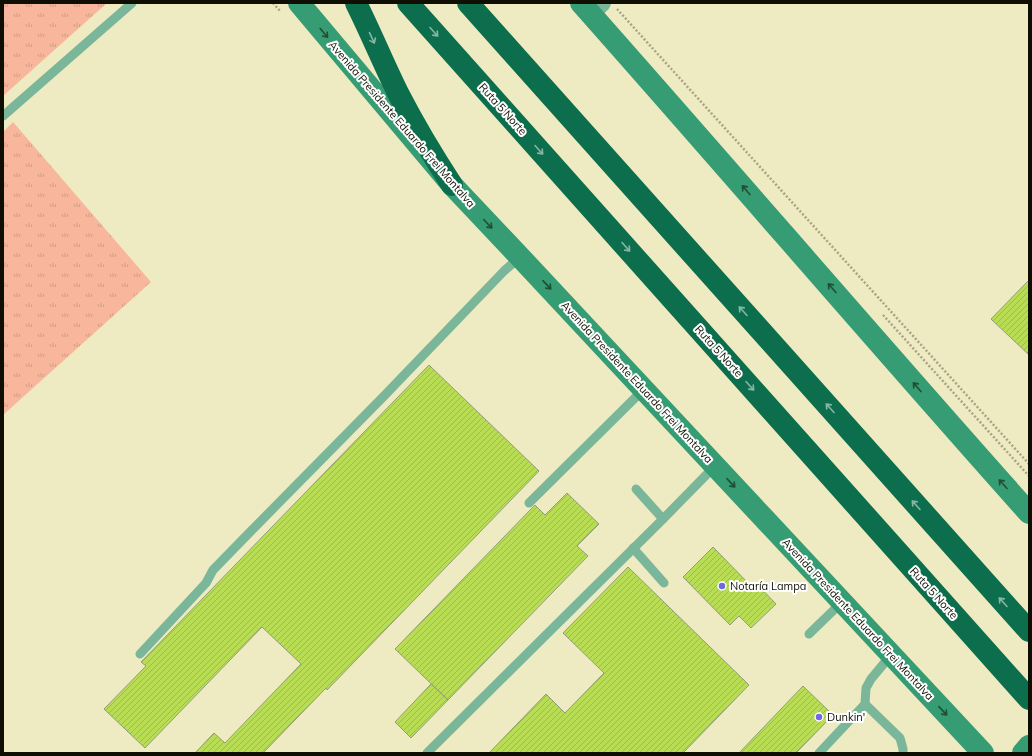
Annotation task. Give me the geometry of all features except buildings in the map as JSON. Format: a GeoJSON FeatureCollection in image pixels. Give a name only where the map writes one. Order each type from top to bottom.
{"type":"FeatureCollection","features":[{"type":"Feature","properties":{"kind":"highway"},"geometry":{"type":"LineString","coordinates":[[356,3],[412,118],[452,185]]}},
{"type":"Feature","properties":{"kind":"highway","name":"Ruta 5 Norte"},"geometry":{"type":"LineString","coordinates":[[408,3],[1029,699]]}},
{"type":"Feature","properties":{"kind":"highway"},"geometry":{"type":"LineString","coordinates":[[468,3],[1029,631]]}},
{"type":"Feature","properties":{"kind":"main road","name":"Avenida Presidente Eduardo Frei Montalva"},"geometry":{"type":"LineString","coordinates":[[299,3],[452,185],[983,753]]}},
{"type":"Feature","properties":{"kind":"main road"},"geometry":{"type":"LineString","coordinates":[[598,7],[789,239],[927,399],[1029,513]]}},
{"type":"Feature","properties":{"kind":"main road"},"geometry":{"type":"LineString","coordinates":[[1023,753],[1029,746]]}},
{"type":"Feature","properties":{"kind":"lane"},"geometry":{"type":"LineString","coordinates":[[3,116],[132,3]]}},
{"type":"Feature","properties":{"kind":"lane"},"geometry":{"type":"LineString","coordinates":[[140,654],[206,583],[213,570],[385,395],[504,271],[520,257]]}},
{"type":"Feature","properties":{"kind":"lane"},"geometry":{"type":"LineString","coordinates":[[529,503],[644,390]]}},
{"type":"Feature","properties":{"kind":"lane"},"geometry":{"type":"LineString","coordinates":[[427,753],[715,466]]}},
{"type":"Feature","properties":{"kind":"lane"},"geometry":{"type":"LineString","coordinates":[[636,489],[663,519]]}},
{"type":"Feature","properties":{"kind":"lane"},"geometry":{"type":"LineString","coordinates":[[633,548],[664,583]]}},
{"type":"Feature","properties":{"kind":"lane"},"geometry":{"type":"LineString","coordinates":[[809,634],[842,602]]}},
{"type":"Feature","properties":{"kind":"lane"},"geometry":{"type":"LineString","coordinates":[[819,753],[865,704],[866,688],[871,679],[892,655]]}},
{"type":"Feature","properties":{"kind":"lane"},"geometry":{"type":"LineString","coordinates":[[865,704],[900,738],[903,753]]}},
{"type":"Feature","properties":{"kind":"path"},"geometry":{"type":"LineString","coordinates":[[598,7],[1029,464]]}},
{"type":"Feature","properties":{"kind":"green space"},"geometry":{"type":"Polygon","coordinates":[[[3,3],[107,3],[3,96],[3,3]]]}},
{"type":"Feature","properties":{"kind":"green space"},"geometry":{"type":"Polygon","coordinates":[[[13,122],[151,282],[3,415],[3,132],[13,122]]]}},
{"type":"Feature","properties":{"kind":"place","name":"Notaría Lampa"},"geometry":{"type":"Point","coordinates":[722,586]}},
{"type":"Feature","properties":{"kind":"place","name":"Dunkin'"},"geometry":{"type":"Point","coordinates":[819,717]}}]}
